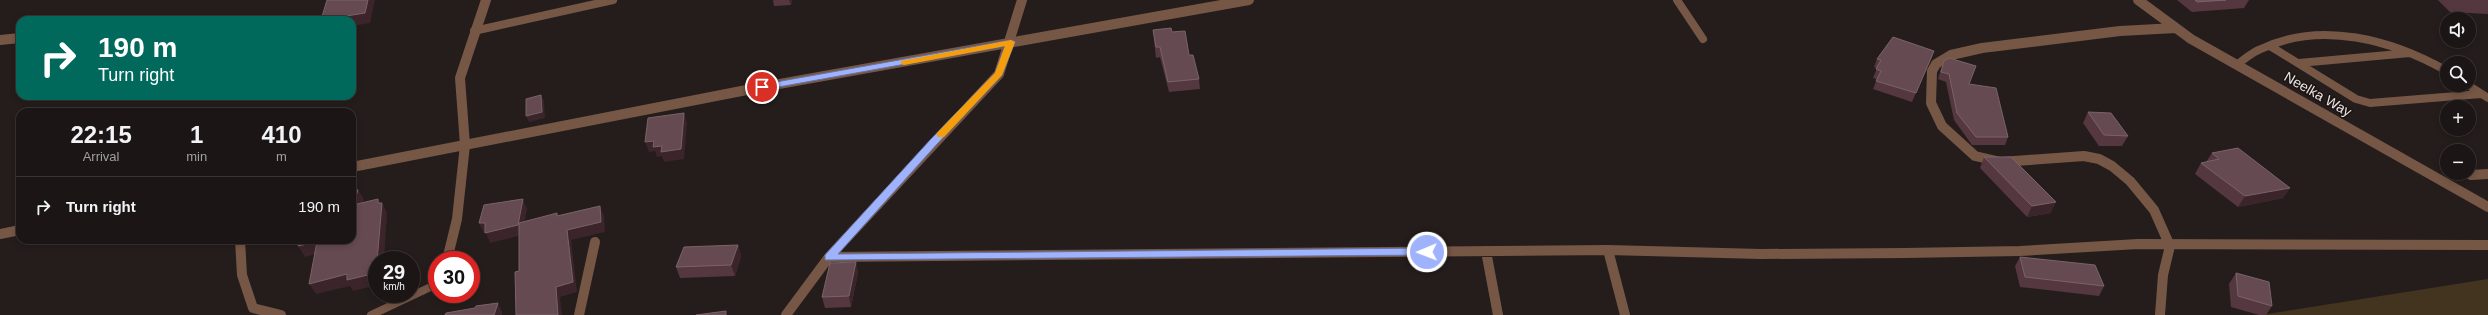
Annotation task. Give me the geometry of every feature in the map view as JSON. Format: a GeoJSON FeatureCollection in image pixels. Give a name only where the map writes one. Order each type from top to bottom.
{"type":"FeatureCollection","features":[{"type":"Feature","properties":{"kind":"street"},"geometry":{"type":"LineString","coordinates":[[450,251],[457,219],[465,145],[460,78],[474,31],[486,0]]}},
{"type":"Feature","properties":{"kind":"street"},"geometry":{"type":"LineString","coordinates":[[786,315],[829,257],[935,141],[999,74],[1011,42],[1022,0]]}},
{"type":"Feature","properties":{"kind":"street"},"geometry":{"type":"LineString","coordinates":[[356,166],[762,87],[1249,0]]}},
{"type":"Feature","properties":{"kind":"street","name":"Neelka Way"},"geometry":{"type":"LineString","coordinates":[[2138,0],[2176,28],[2488,207]]}},
{"type":"Feature","properties":{"kind":"street"},"geometry":{"type":"LineString","coordinates":[[2160,315],[2163,275],[2170,246],[2154,210],[2130,181],[2099,159],[2084,156],[2001,162],[1975,156],[1942,126],[1931,103],[1932,71],[1936,64],[1951,55],[1982,48],[2120,31],[2176,28]]}},
{"type":"Feature","properties":{"kind":"street"},"geometry":{"type":"LineString","coordinates":[[0,40],[16,38]]}},
{"type":"Feature","properties":{"kind":"street"},"geometry":{"type":"LineString","coordinates":[[2476,175],[2488,174]]}},
{"type":"Feature","properties":{"kind":"street"},"geometry":{"type":"LineString","coordinates":[[0,234],[16,231]]}},
{"type":"Feature","properties":{"kind":"street"},"geometry":{"type":"LineString","coordinates":[[579,315],[595,242]]}},
{"type":"Feature","properties":{"kind":"street"},"geometry":{"type":"LineString","coordinates":[[239,244],[238,253],[245,292],[253,308],[281,315]]}},
{"type":"Feature","properties":{"kind":"street"},"geometry":{"type":"LineString","coordinates":[[829,257],[1608,250],[1762,254],[2020,251],[2138,244],[2170,246],[2488,245]]}},
{"type":"Feature","properties":{"kind":"street"},"geometry":{"type":"LineString","coordinates":[[1608,250],[1625,315]]}},
{"type":"Feature","properties":{"kind":"street"},"geometry":{"type":"LineString","coordinates":[[1486,251],[1498,315]]}},
{"type":"Feature","properties":{"kind":"lane"},"geometry":{"type":"LineString","coordinates":[[474,31],[613,0]]}},
{"type":"Feature","properties":{"kind":"lane"},"geometry":{"type":"LineString","coordinates":[[1677,0],[1703,39]]}},
{"type":"Feature","properties":{"kind":"lane"},"geometry":{"type":"LineString","coordinates":[[2238,64],[2258,49],[2295,37],[2331,35],[2368,40],[2414,53],[2440,67]]}},
{"type":"Feature","properties":{"kind":"lane"},"geometry":{"type":"LineString","coordinates":[[2270,46],[2356,99],[2370,103],[2484,96]]}},
{"type":"Feature","properties":{"kind":"lane"},"geometry":{"type":"LineString","coordinates":[[2299,63],[2414,53]]}},
{"type":"Feature","properties":{"kind":"lane"},"geometry":{"type":"LineString","coordinates":[[371,315],[428,288]]}},
{"type":"Feature","properties":{"kind":"shaded area"},"geometry":{"type":"Polygon","coordinates":[[[2488,279],[2488,315],[2261,315],[2488,279]]]}},
{"type":"Feature","properties":{"kind":"building"},"geometry":{"type":"Polygon","coordinates":[[[327,0],[368,0],[365,13],[346,16],[322,16],[327,0]]]}},
{"type":"Feature","properties":{"kind":"building"},"geometry":{"type":"Polygon","coordinates":[[[2195,0],[2226,0],[2197,2],[2195,0]]]}},
{"type":"Feature","properties":{"kind":"building"},"geometry":{"type":"Polygon","coordinates":[[[1171,28],[1172,32],[1185,31],[1189,55],[1193,55],[1199,79],[1168,82],[1160,47],[1156,47],[1153,30],[1171,28]]]}},
{"type":"Feature","properties":{"kind":"building"},"geometry":{"type":"Polygon","coordinates":[[[1893,37],[1934,51],[1916,93],[1876,81],[1881,71],[1876,69],[1881,60],[1877,59],[1893,37]]]}},
{"type":"Feature","properties":{"kind":"building"},"geometry":{"type":"Polygon","coordinates":[[[1949,58],[1976,66],[1969,84],[1996,88],[2008,137],[1976,137],[1957,113],[1949,74],[1941,72],[1944,61],[1949,58]]]}},
{"type":"Feature","properties":{"kind":"building"},"geometry":{"type":"Polygon","coordinates":[[[541,95],[542,112],[526,116],[526,99],[541,95]]]}},
{"type":"Feature","properties":{"kind":"building"},"geometry":{"type":"Polygon","coordinates":[[[2088,112],[2111,113],[2128,136],[2104,135],[2088,112]]]}},
{"type":"Feature","properties":{"kind":"building"},"geometry":{"type":"Polygon","coordinates":[[[684,113],[681,149],[661,152],[662,146],[653,147],[654,141],[645,142],[648,118],[684,113]]]}},
{"type":"Feature","properties":{"kind":"building"},"geometry":{"type":"Polygon","coordinates":[[[2238,148],[2290,188],[2245,196],[2201,163],[2219,159],[2212,153],[2238,148]]]}},
{"type":"Feature","properties":{"kind":"building"},"geometry":{"type":"Polygon","coordinates":[[[1984,157],[2011,157],[2056,202],[2032,206],[1984,157]]]}},
{"type":"Feature","properties":{"kind":"building"},"geometry":{"type":"Polygon","coordinates":[[[378,199],[378,203],[382,203],[378,251],[368,251],[368,275],[347,280],[347,274],[309,284],[317,244],[356,244],[356,204],[378,199]]]}},
{"type":"Feature","properties":{"kind":"building"},"geometry":{"type":"Polygon","coordinates":[[[523,199],[518,225],[485,233],[485,223],[479,223],[484,205],[523,199]]]}},
{"type":"Feature","properties":{"kind":"building"},"geometry":{"type":"Polygon","coordinates":[[[600,206],[601,222],[567,230],[573,282],[556,287],[558,315],[516,315],[515,272],[519,271],[519,223],[557,213],[557,216],[600,206]]]}},
{"type":"Feature","properties":{"kind":"building"},"geometry":{"type":"Polygon","coordinates":[[[738,245],[731,265],[676,267],[684,247],[738,245]]]}},
{"type":"Feature","properties":{"kind":"building"},"geometry":{"type":"Polygon","coordinates":[[[2020,257],[2095,265],[2104,286],[2025,277],[2020,257]]]}},
{"type":"Feature","properties":{"kind":"building"},"geometry":{"type":"Polygon","coordinates":[[[856,262],[849,296],[822,297],[830,263],[856,262]]]}},
{"type":"Feature","properties":{"kind":"building"},"geometry":{"type":"Polygon","coordinates":[[[2236,273],[2269,282],[2272,306],[2238,296],[2236,273]]]}},
{"type":"Feature","properties":{"kind":"building"},"geometry":{"type":"Polygon","coordinates":[[[498,303],[494,315],[445,315],[446,313],[475,308],[476,306],[498,303]]]}},
{"type":"Feature","properties":{"kind":"building"},"geometry":{"type":"Polygon","coordinates":[[[726,311],[726,315],[696,315],[726,311]]]}},
{"type":"Feature","properties":{"kind":"slow traffic"},"geometry":{"type":"LineString","coordinates":[[904,62],[992,47],[1011,42],[999,74],[940,135]]}},
{"type":"Feature","properties":{"kind":"route"},"geometry":{"type":"LineString","coordinates":[[762,87],[992,47],[1011,42],[999,74],[893,186],[829,257],[1427,252]]}}]}
